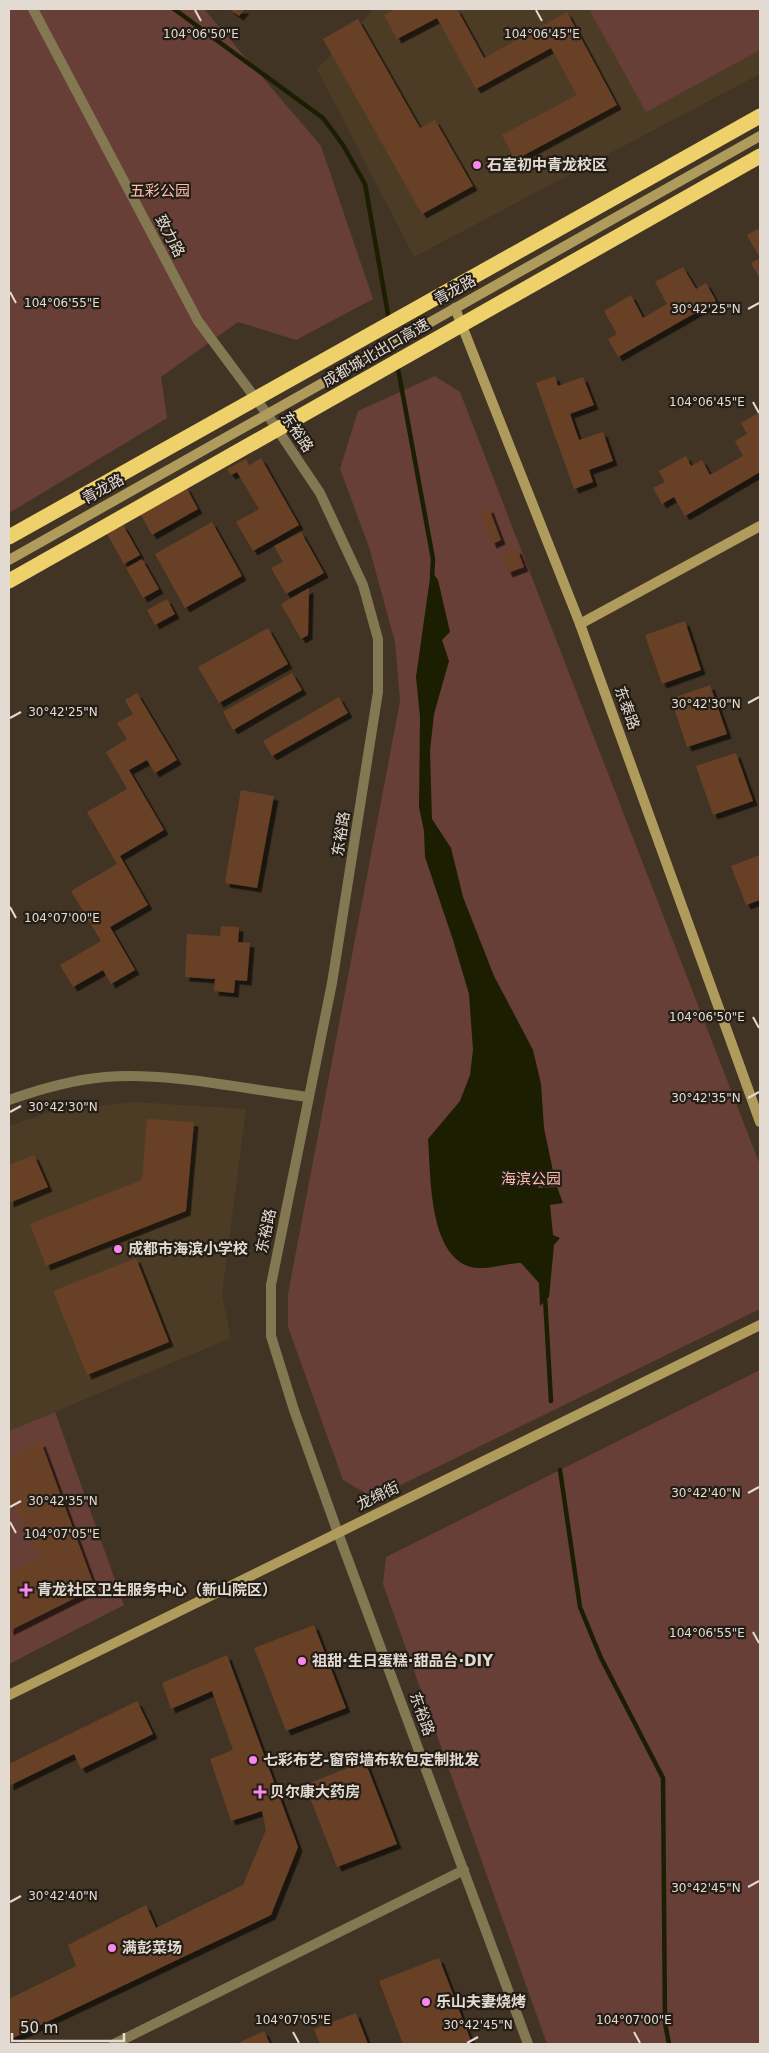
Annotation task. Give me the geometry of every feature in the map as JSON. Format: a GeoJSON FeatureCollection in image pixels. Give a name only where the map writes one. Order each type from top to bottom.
{"type":"FeatureCollection","features":[{"type":"Feature","properties":{"kind":"highway","name":"成都城北出口高速"},"geometry":{"type":"LineString","coordinates":[[9,538],[760,116]]}},
{"type":"Feature","properties":{"kind":"highway","name":"成都城北出口高速"},"geometry":{"type":"LineString","coordinates":[[9,581],[760,156]]}},
{"type":"Feature","properties":{"kind":"street","name":"致力路"},"geometry":{"type":"LineString","coordinates":[[33,9],[198,321],[267,414]]}},
{"type":"Feature","properties":{"kind":"street","name":"青龙路"},"geometry":{"type":"LineString","coordinates":[[9,560],[760,136]]}},
{"type":"Feature","properties":{"kind":"street","name":"东泰路"},"geometry":{"type":"LineString","coordinates":[[454,308],[580,624],[760,1122]]}},
{"type":"Feature","properties":{"kind":"street","name":"东裕路"},"geometry":{"type":"LineString","coordinates":[[267,414],[320,493],[363,585],[378,639],[378,692],[332,983],[271,1285],[271,1336],[294,1410],[338,1533],[528,2044]]}},
{"type":"Feature","properties":{"kind":"street"},"geometry":{"type":"LineString","coordinates":[[580,624],[760,526]]}},
{"type":"Feature","properties":{"kind":"street"},"geometry":{"type":"LineString","coordinates":[[9,1100],[46,1087],[104,1077],[150,1076],[309,1097]]}},
{"type":"Feature","properties":{"kind":"street","name":"龙绵街"},"geometry":{"type":"LineString","coordinates":[[9,1695],[760,1325]]}},
{"type":"Feature","properties":{"kind":"street"},"geometry":{"type":"LineString","coordinates":[[114,2044],[464,1870]]}},
{"type":"Feature","properties":{"kind":"shaded area","name":"石室初中青龙校区"},"geometry":{"type":"Polygon","coordinates":[[[374,9],[760,9],[760,74],[414,257],[317,69],[374,9]]]}},
{"type":"Feature","properties":{"kind":"shaded area"},"geometry":{"type":"Polygon","coordinates":[[[431,571],[438,580],[450,632],[442,640],[449,661],[434,714],[430,751],[432,819],[451,848],[463,897],[494,976],[533,1050],[541,1084],[544,1128],[553,1171],[541,1179],[538,1188],[557,1187],[563,1203],[550,1205],[553,1235],[560,1238],[554,1245],[549,1297],[540,1306],[539,1283],[521,1263],[477,1268],[471,1267],[457,1259],[447,1247],[439,1230],[434,1212],[428,1139],[460,1101],[470,1075],[473,1050],[469,994],[425,857],[424,831],[419,807],[420,717],[416,677],[431,571]]]}},
{"type":"Feature","properties":{"kind":"shaded area","name":"成都市海滨小学校"},"geometry":{"type":"Polygon","coordinates":[[[134,1102],[246,1109],[222,1295],[231,1338],[9,1431],[9,1126],[53,1111],[134,1102]]]}},
{"type":"Feature","properties":{"kind":"green space","name":"五彩公园"},"geometry":{"type":"Polygon","coordinates":[[[9,9],[204,9],[321,146],[373,299],[296,340],[238,322],[161,377],[167,418],[9,513],[9,9]]]}},
{"type":"Feature","properties":{"kind":"green space"},"geometry":{"type":"Polygon","coordinates":[[[589,9],[760,9],[760,50],[646,112],[589,9]]]}},
{"type":"Feature","properties":{"kind":"green space","name":"海滨公园"},"geometry":{"type":"Polygon","coordinates":[[[435,376],[460,392],[760,1165],[760,1309],[374,1498],[343,1480],[288,1327],[288,1294],[400,701],[395,642],[369,547],[340,469],[358,411],[435,376]]]}},
{"type":"Feature","properties":{"kind":"green space"},"geometry":{"type":"Polygon","coordinates":[[[760,1370],[760,2044],[547,2044],[383,1584],[386,1557],[760,1370]]]}},
{"type":"Feature","properties":{"kind":"green space"},"geometry":{"type":"Polygon","coordinates":[[[55,1412],[124,1605],[9,1664],[9,1431],[55,1412]]]}},
{"type":"Feature","properties":{"kind":"building"},"geometry":{"type":"Polygon","coordinates":[[[229,9],[245,9],[239,16],[229,9]]]}},
{"type":"Feature","properties":{"kind":"building"},"geometry":{"type":"Polygon","coordinates":[[[395,9],[457,9],[484,58],[567,12],[617,105],[515,160],[502,135],[577,95],[551,48],[476,89],[437,18],[397,39],[384,15],[395,9]]]}},
{"type":"Feature","properties":{"kind":"building"},"geometry":{"type":"Polygon","coordinates":[[[358,19],[420,128],[435,120],[473,186],[422,214],[323,39],[358,19]]]}},
{"type":"Feature","properties":{"kind":"building"},"geometry":{"type":"Polygon","coordinates":[[[760,228],[760,258],[747,235],[760,228]]]}},
{"type":"Feature","properties":{"kind":"building"},"geometry":{"type":"Polygon","coordinates":[[[760,258],[760,279],[751,263],[760,258]]]}},
{"type":"Feature","properties":{"kind":"building"},"geometry":{"type":"Polygon","coordinates":[[[683,267],[696,289],[706,283],[716,301],[618,357],[608,339],[617,334],[604,311],[631,295],[643,318],[667,304],[655,282],[683,267]]]}},
{"type":"Feature","properties":{"kind":"building"},"geometry":{"type":"Polygon","coordinates":[[[555,376],[558,386],[583,377],[594,405],[570,414],[579,440],[603,432],[613,461],[589,470],[593,482],[574,489],[536,383],[555,376]]]}},
{"type":"Feature","properties":{"kind":"building"},"geometry":{"type":"Polygon","coordinates":[[[760,412],[760,472],[685,516],[674,497],[662,504],[653,488],[665,482],[659,471],[686,456],[691,466],[702,460],[710,475],[743,456],[735,441],[747,434],[741,423],[760,412]]]}},
{"type":"Feature","properties":{"kind":"building"},"geometry":{"type":"Polygon","coordinates":[[[261,458],[299,525],[253,551],[236,522],[259,509],[237,472],[231,475],[227,469],[246,459],[249,465],[261,458]]]}},
{"type":"Feature","properties":{"kind":"building"},"geometry":{"type":"Polygon","coordinates":[[[186,487],[198,509],[152,535],[140,513],[186,487]]]}},
{"type":"Feature","properties":{"kind":"building"},"geometry":{"type":"Polygon","coordinates":[[[489,508],[501,540],[492,544],[480,511],[489,508]]]}},
{"type":"Feature","properties":{"kind":"building"},"geometry":{"type":"Polygon","coordinates":[[[212,522],[242,576],[185,608],[155,554],[212,522]]]}},
{"type":"Feature","properties":{"kind":"building"},"geometry":{"type":"Polygon","coordinates":[[[123,525],[140,555],[124,564],[107,534],[123,525]]]}},
{"type":"Feature","properties":{"kind":"building"},"geometry":{"type":"Polygon","coordinates":[[[301,532],[324,573],[286,594],[271,568],[283,562],[274,546],[301,532]]]}},
{"type":"Feature","properties":{"kind":"building"},"geometry":{"type":"Polygon","coordinates":[[[517,549],[524,567],[508,573],[501,555],[517,549]]]}},
{"type":"Feature","properties":{"kind":"building"},"geometry":{"type":"Polygon","coordinates":[[[142,559],[159,589],[143,598],[126,568],[142,559]]]}},
{"type":"Feature","properties":{"kind":"building"},"geometry":{"type":"Polygon","coordinates":[[[309,588],[308,635],[301,639],[281,604],[309,588]]]}},
{"type":"Feature","properties":{"kind":"building"},"geometry":{"type":"Polygon","coordinates":[[[167,599],[175,614],[155,625],[147,610],[167,599]]]}},
{"type":"Feature","properties":{"kind":"building"},"geometry":{"type":"Polygon","coordinates":[[[685,621],[701,670],[662,684],[645,635],[685,621]]]}},
{"type":"Feature","properties":{"kind":"building"},"geometry":{"type":"Polygon","coordinates":[[[268,628],[288,664],[219,703],[198,667],[268,628]]]}},
{"type":"Feature","properties":{"kind":"building"},"geometry":{"type":"Polygon","coordinates":[[[292,673],[302,690],[233,730],[223,712],[292,673]]]}},
{"type":"Feature","properties":{"kind":"building"},"geometry":{"type":"Polygon","coordinates":[[[710,685],[727,734],[687,747],[671,699],[710,685]]]}},
{"type":"Feature","properties":{"kind":"building"},"geometry":{"type":"Polygon","coordinates":[[[137,693],[177,760],[155,773],[147,760],[129,770],[164,830],[120,856],[148,905],[110,927],[135,970],[111,984],[103,970],[73,987],[60,965],[101,941],[71,891],[117,864],[87,812],[127,789],[106,752],[127,739],[117,723],[133,714],[125,700],[137,693]]]}},
{"type":"Feature","properties":{"kind":"building"},"geometry":{"type":"Polygon","coordinates":[[[339,697],[348,713],[272,756],[263,741],[339,697]]]}},
{"type":"Feature","properties":{"kind":"building"},"geometry":{"type":"Polygon","coordinates":[[[736,753],[753,801],[713,815],[696,766],[736,753]]]}},
{"type":"Feature","properties":{"kind":"building"},"geometry":{"type":"Polygon","coordinates":[[[241,790],[274,796],[257,888],[225,883],[241,790]]]}},
{"type":"Feature","properties":{"kind":"building"},"geometry":{"type":"Polygon","coordinates":[[[760,855],[760,900],[746,905],[731,866],[760,855]]]}},
{"type":"Feature","properties":{"kind":"building"},"geometry":{"type":"Polygon","coordinates":[[[221,926],[239,927],[238,942],[250,943],[247,981],[235,980],[234,993],[214,991],[215,979],[185,977],[187,934],[220,936],[221,926]]]}},
{"type":"Feature","properties":{"kind":"building"},"geometry":{"type":"Polygon","coordinates":[[[147,1119],[194,1122],[186,1211],[46,1266],[30,1224],[142,1180],[147,1119]]]}},
{"type":"Feature","properties":{"kind":"building"},"geometry":{"type":"Polygon","coordinates":[[[34,1155],[48,1187],[9,1203],[9,1165],[34,1155]]]}},
{"type":"Feature","properties":{"kind":"building"},"geometry":{"type":"Polygon","coordinates":[[[136,1258],[169,1342],[87,1375],[53,1291],[136,1258]]]}},
{"type":"Feature","properties":{"kind":"building"},"geometry":{"type":"Polygon","coordinates":[[[41,1442],[95,1588],[9,1631],[9,1573],[39,1557],[12,1502],[9,1504],[9,1458],[41,1442]]]}},
{"type":"Feature","properties":{"kind":"building"},"geometry":{"type":"Polygon","coordinates":[[[314,1625],[346,1708],[286,1731],[254,1648],[314,1625]]]}},
{"type":"Feature","properties":{"kind":"building"},"geometry":{"type":"Polygon","coordinates":[[[227,1655],[298,1847],[271,1915],[9,2040],[9,1999],[76,1966],[68,1945],[146,1905],[156,1928],[243,1885],[266,1830],[262,1811],[231,1821],[210,1759],[233,1750],[212,1691],[171,1709],[162,1683],[227,1655]]]}},
{"type":"Feature","properties":{"kind":"building"},"geometry":{"type":"Polygon","coordinates":[[[137,1701],[153,1734],[81,1769],[74,1754],[9,1786],[9,1764],[137,1701]]]}},
{"type":"Feature","properties":{"kind":"building"},"geometry":{"type":"Polygon","coordinates":[[[365,1761],[397,1844],[337,1867],[305,1785],[365,1761]]]}},
{"type":"Feature","properties":{"kind":"building"},"geometry":{"type":"Polygon","coordinates":[[[439,1958],[471,2041],[462,2044],[403,2044],[379,1981],[439,1958]]]}},
{"type":"Feature","properties":{"kind":"building"},"geometry":{"type":"Polygon","coordinates":[[[356,2013],[368,2044],[320,2044],[314,2029],[356,2013]]]}},
{"type":"Feature","properties":{"kind":"building"},"geometry":{"type":"Polygon","coordinates":[[[264,2031],[270,2044],[236,2044],[264,2031]]]}},
{"type":"Feature","properties":{"kind":"waterway"},"geometry":{"type":"LineString","coordinates":[[174,9],[323,118],[343,145],[365,184],[389,320]]}},
{"type":"Feature","properties":{"kind":"waterway"},"geometry":{"type":"LineString","coordinates":[[397,363],[433,559],[432,577]]}},
{"type":"Feature","properties":{"kind":"waterway"},"geometry":{"type":"LineString","coordinates":[[545,1297],[551,1401]]}},
{"type":"Feature","properties":{"kind":"waterway"},"geometry":{"type":"LineString","coordinates":[[560,1470],[580,1607],[601,1658],[663,1778],[665,2023],[669,2044]]}},
{"type":"Feature","properties":{"kind":"place","name":"石室初中青龙校区"},"geometry":{"type":"Point","coordinates":[477,165]}},
{"type":"Feature","properties":{"kind":"place","name":"成都市海滨小学校"},"geometry":{"type":"Point","coordinates":[118,1249]}},
{"type":"Feature","properties":{"kind":"place","name":"青龙社区卫生服务中心（新山院区）"},"geometry":{"type":"Point","coordinates":[26,1590]}},
{"type":"Feature","properties":{"kind":"place","name":"祖甜·生日蛋糕·甜品台·DIY"},"geometry":{"type":"Point","coordinates":[302,1661]}},
{"type":"Feature","properties":{"kind":"place","name":"七彩布艺-窗帘墙布软包定制批发"},"geometry":{"type":"Point","coordinates":[253,1760]}},
{"type":"Feature","properties":{"kind":"place","name":"贝尔康大药房"},"geometry":{"type":"Point","coordinates":[260,1792]}},
{"type":"Feature","properties":{"kind":"place","name":"满彭菜场"},"geometry":{"type":"Point","coordinates":[112,1948]}},
{"type":"Feature","properties":{"kind":"place","name":"乐山夫妻烧烤"},"geometry":{"type":"Point","coordinates":[426,2002]}}]}
